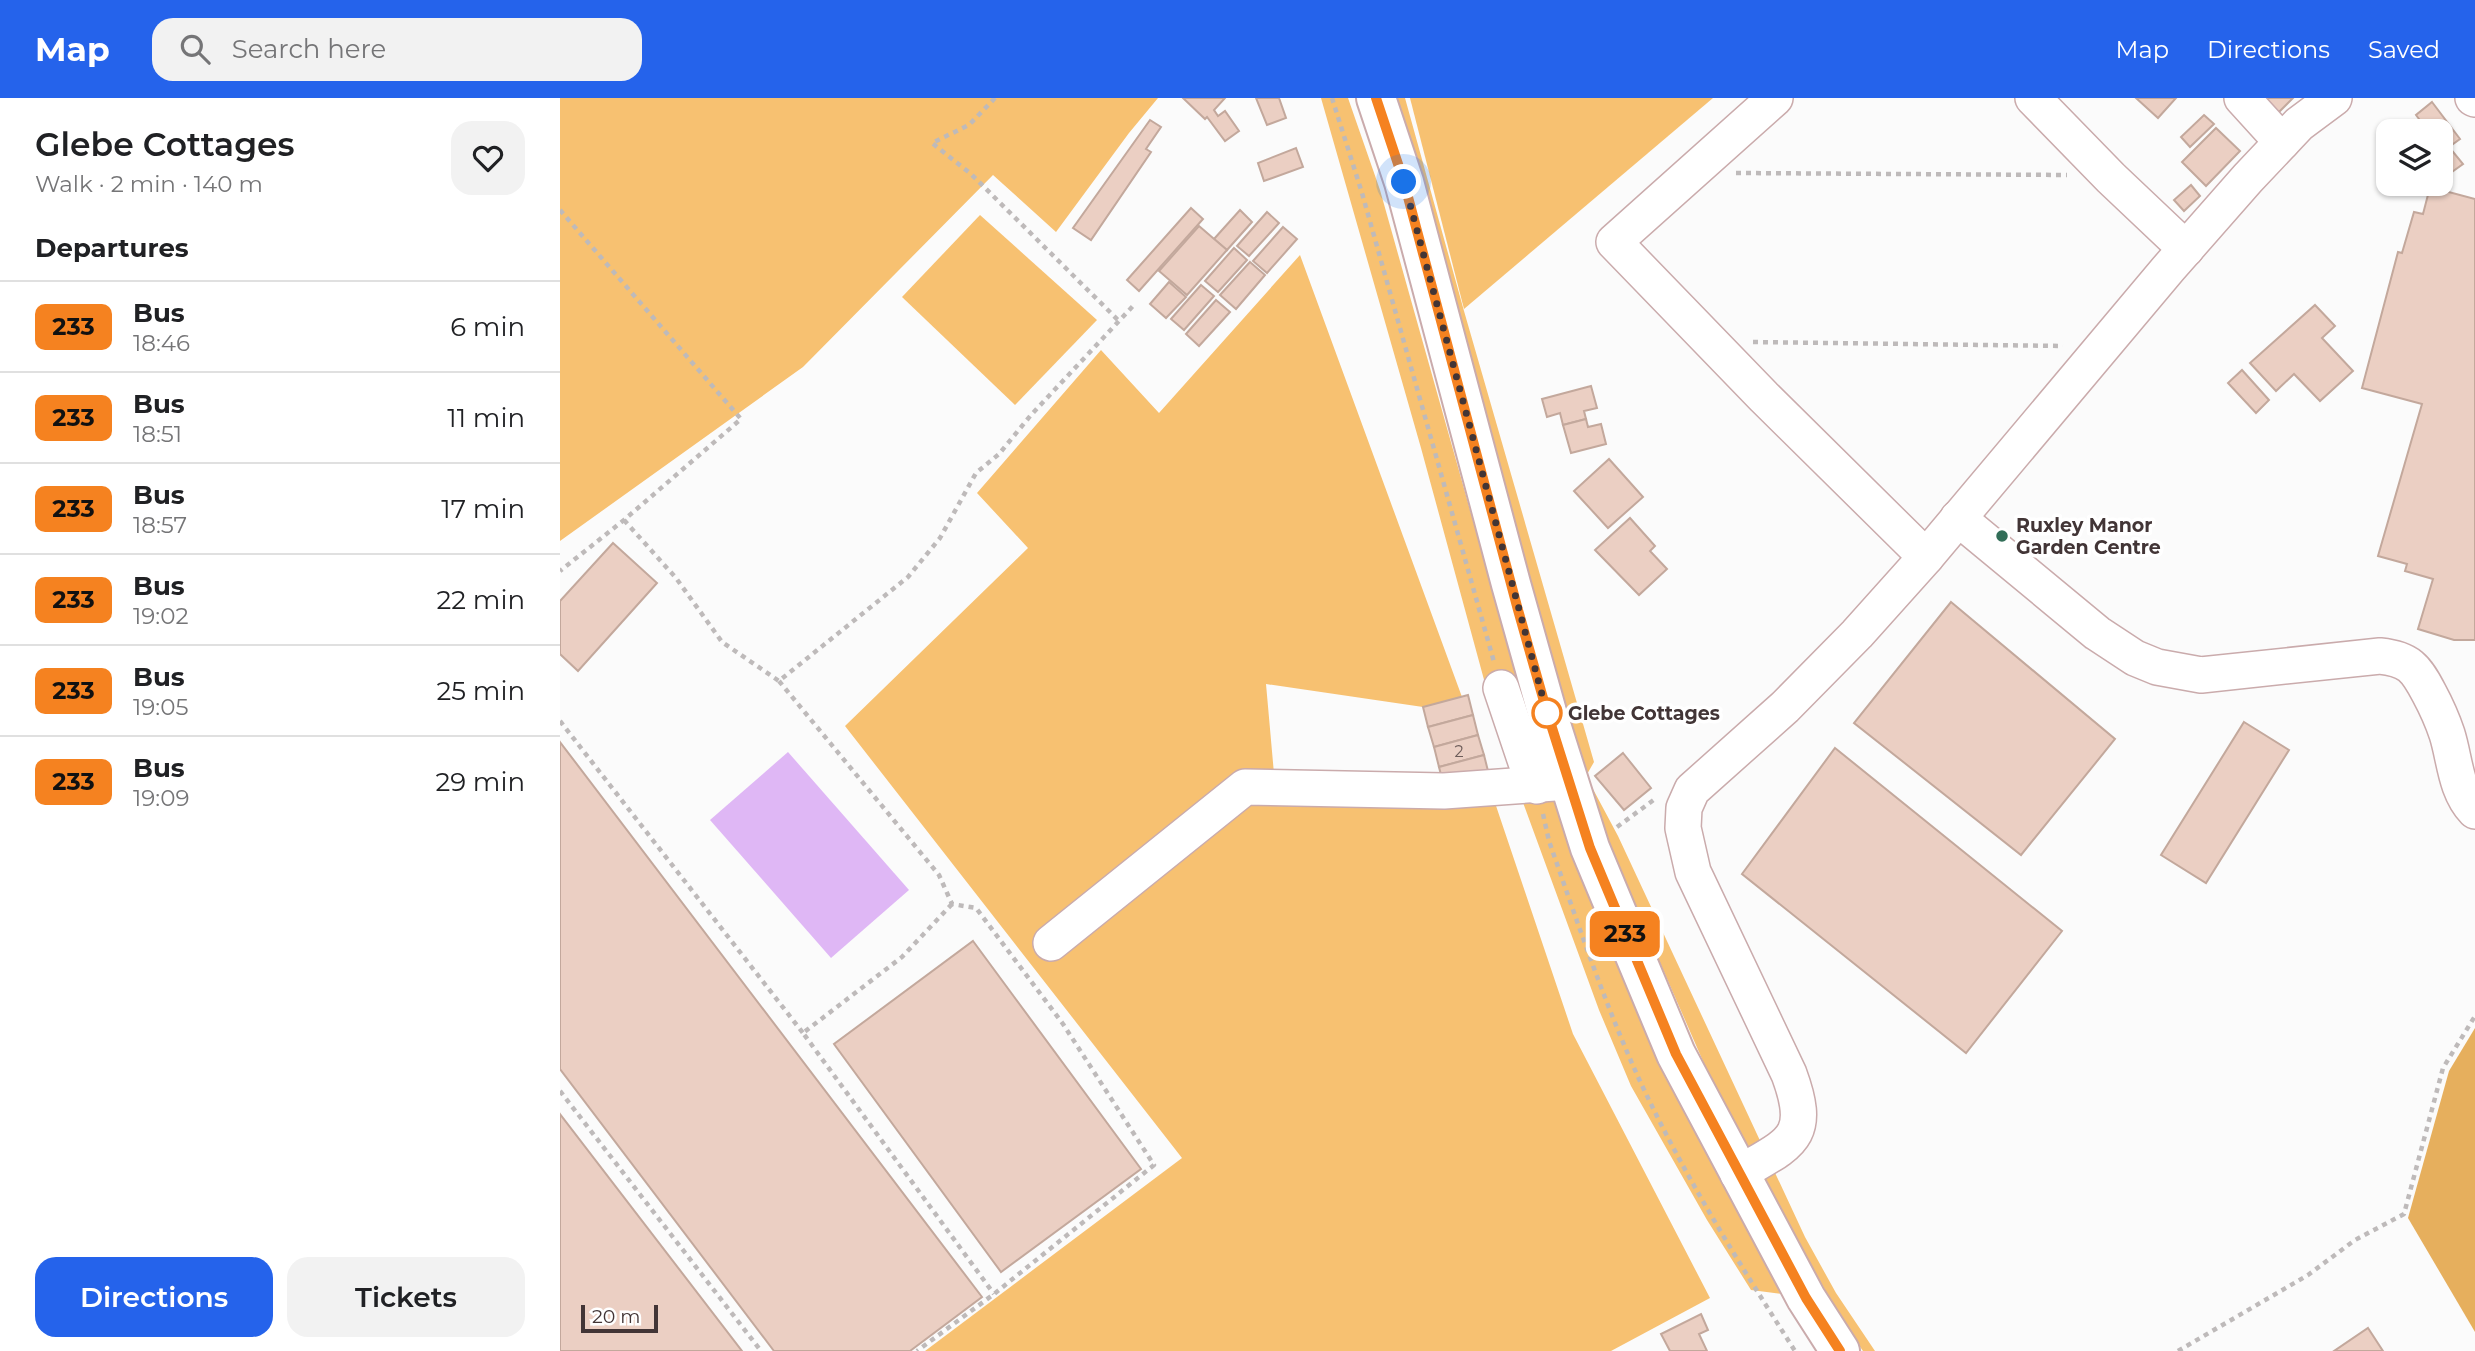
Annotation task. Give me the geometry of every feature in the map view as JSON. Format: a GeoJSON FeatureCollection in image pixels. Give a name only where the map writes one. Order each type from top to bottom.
{"type":"FeatureCollection","features":[{"type":"Feature","properties":{"kind":"main road"},"geometry":{"type":"LineString","coordinates":[[1376,98],[1404,182],[1547,712],[1553,784],[1590,848],[1676,1054],[1806,1298],[1840,1351]]}},
{"type":"Feature","properties":{"kind":"street"},"geometry":{"type":"LineString","coordinates":[[1775,98],[1614,242],[1710,342],[1926,557]]}},
{"type":"Feature","properties":{"kind":"street"},"geometry":{"type":"LineString","coordinates":[[2033,98],[2108,175],[2186,249]]}},
{"type":"Feature","properties":{"kind":"street"},"geometry":{"type":"LineString","coordinates":[[2242,98],[2282,142]]}},
{"type":"Feature","properties":{"kind":"street"},"geometry":{"type":"LineString","coordinates":[[1738,1174],[1795,1136],[1800,1119],[1798,1099],[1789,1073],[1693,872],[1683,828],[1684,808],[1692,790],[1811,681],[1926,557],[2186,249],[2298,124],[2334,98]]}},
{"type":"Feature","properties":{"kind":"street"},"geometry":{"type":"LineString","coordinates":[[1958,518],[2097,633],[2135,658],[2157,667],[2201,675],[2380,656],[2398,658],[2413,667],[2437,708],[2447,735],[2459,785],[2475,811]]}},
{"type":"Feature","properties":{"kind":"street"},"geometry":{"type":"LineString","coordinates":[[1501,688],[1530,774],[1553,784]]}},
{"type":"Feature","properties":{"kind":"street"},"geometry":{"type":"LineString","coordinates":[[1051,943],[1245,787],[1444,791],[1553,784]]}},
{"type":"Feature","properties":{"kind":"path"},"geometry":{"type":"LineString","coordinates":[[995,98],[969,125],[932,144],[971,174],[1119,321]]}},
{"type":"Feature","properties":{"kind":"path"},"geometry":{"type":"LineString","coordinates":[[1332,98],[1362,193],[1501,688]]}},
{"type":"Feature","properties":{"kind":"path"},"geometry":{"type":"LineString","coordinates":[[1725,173],[2108,175]]}},
{"type":"Feature","properties":{"kind":"path"},"geometry":{"type":"LineString","coordinates":[[560,210],[741,419],[624,520],[560,571]]}},
{"type":"Feature","properties":{"kind":"path"},"geometry":{"type":"LineString","coordinates":[[779,681],[908,577],[940,538],[976,473],[999,454],[1031,415],[1133,306]]}},
{"type":"Feature","properties":{"kind":"path"},"geometry":{"type":"LineString","coordinates":[[1710,342],[2090,346],[2098,353]]}},
{"type":"Feature","properties":{"kind":"path"},"geometry":{"type":"LineString","coordinates":[[624,520],[676,578],[722,642],[779,681],[939,875],[952,904]]}},
{"type":"Feature","properties":{"kind":"path"},"geometry":{"type":"LineString","coordinates":[[560,721],[803,1033],[994,1294]]}},
{"type":"Feature","properties":{"kind":"path"},"geometry":{"type":"LineString","coordinates":[[1590,848],[1658,796],[1684,808]]}},
{"type":"Feature","properties":{"kind":"path"},"geometry":{"type":"LineString","coordinates":[[803,1033],[902,957],[952,904]]}},
{"type":"Feature","properties":{"kind":"path"},"geometry":{"type":"LineString","coordinates":[[917,1351],[994,1294],[1154,1165],[1063,1024],[976,908],[952,904]]}},
{"type":"Feature","properties":{"kind":"path"},"geometry":{"type":"LineString","coordinates":[[2178,1351],[2308,1275],[2355,1240],[2404,1214],[2443,1068],[2475,1016]]}},
{"type":"Feature","properties":{"kind":"path"},"geometry":{"type":"LineString","coordinates":[[560,1091],[761,1351]]}},
{"type":"Feature","properties":{"kind":"shaded area"},"geometry":{"type":"Polygon","coordinates":[[[560,98],[1158,98],[1056,232],[993,175],[803,367],[560,541],[560,98]]]}},
{"type":"Feature","properties":{"kind":"shaded area"},"geometry":{"type":"Polygon","coordinates":[[[1321,98],[1348,98],[1380,190],[1519,684],[1486,687],[1321,98]]]}},
{"type":"Feature","properties":{"kind":"shaded area"},"geometry":{"type":"Polygon","coordinates":[[[1396,98],[1405,98],[1594,762],[1586,776],[1618,836],[1805,1237],[1836,1293],[1875,1351],[1863,1351],[1845,1325],[1709,1075],[1610,848],[1587,784],[1530,589],[1396,98]]]}},
{"type":"Feature","properties":{"kind":"shaded area"},"geometry":{"type":"Polygon","coordinates":[[[1410,98],[1713,98],[1464,309],[1410,98]]]}},
{"type":"Feature","properties":{"kind":"shaded area"},"geometry":{"type":"Polygon","coordinates":[[[980,215],[1097,320],[1015,405],[902,297],[980,215]]]}},
{"type":"Feature","properties":{"kind":"shaded area"},"geometry":{"type":"Polygon","coordinates":[[[1300,255],[1462,697],[1423,707],[1266,684],[1275,785],[1490,788],[1573,1034],[1710,1298],[1611,1351],[925,1351],[1182,1158],[845,726],[1028,548],[977,493],[1101,350],[1159,413],[1300,255]]]}},
{"type":"Feature","properties":{"kind":"shaded area"},"geometry":{"type":"Polygon","coordinates":[[[788,752],[909,890],[831,958],[710,820],[788,752]]]}},
{"type":"Feature","properties":{"kind":"shaded area"},"geometry":{"type":"Polygon","coordinates":[[[1552,794],[1664,1075],[1783,1294],[1751,1290],[1707,1220],[1631,1086],[1599,1010],[1521,797],[1552,794]]]}},
{"type":"Feature","properties":{"kind":"shaded area"},"geometry":{"type":"Polygon","coordinates":[[[2475,1028],[2475,1332],[2408,1218],[2449,1071],[2475,1028]]]}},
{"type":"Feature","properties":{"kind":"building"},"geometry":{"type":"Polygon","coordinates":[[[1183,98],[1225,98],[1214,110],[1218,116],[1225,111],[1239,131],[1225,141],[1207,117],[1205,119],[1183,98]]]}},
{"type":"Feature","properties":{"kind":"building"},"geometry":{"type":"Polygon","coordinates":[[[1256,98],[1279,98],[1286,118],[1267,125],[1256,98]]]}},
{"type":"Feature","properties":{"kind":"building"},"geometry":{"type":"Polygon","coordinates":[[[2136,98],[2176,98],[2158,118],[2136,98]]]}},
{"type":"Feature","properties":{"kind":"building"},"geometry":{"type":"Polygon","coordinates":[[[2255,98],[2293,98],[2273,118],[2255,98]]]}},
{"type":"Feature","properties":{"kind":"building"},"geometry":{"type":"Polygon","coordinates":[[[2432,102],[2445,119],[2419,119],[2416,115],[2432,102]]]}},
{"type":"Feature","properties":{"kind":"building"},"geometry":{"type":"Polygon","coordinates":[[[2204,115],[2214,124],[2190,147],[2181,137],[2204,115]]]}},
{"type":"Feature","properties":{"kind":"building"},"geometry":{"type":"Polygon","coordinates":[[[1150,120],[1161,127],[1146,149],[1151,152],[1091,240],[1073,228],[1150,120]]]}},
{"type":"Feature","properties":{"kind":"building"},"geometry":{"type":"Polygon","coordinates":[[[2216,128],[2240,151],[2206,186],[2182,162],[2216,128]]]}},
{"type":"Feature","properties":{"kind":"building"},"geometry":{"type":"Polygon","coordinates":[[[2453,130],[2460,139],[2453,144],[2453,130]]]}},
{"type":"Feature","properties":{"kind":"building"},"geometry":{"type":"Polygon","coordinates":[[[1296,148],[1303,167],[1264,181],[1258,163],[1296,148]]]}},
{"type":"Feature","properties":{"kind":"building"},"geometry":{"type":"Polygon","coordinates":[[[2453,152],[2463,164],[2453,171],[2453,152]]]}},
{"type":"Feature","properties":{"kind":"building"},"geometry":{"type":"Polygon","coordinates":[[[2191,185],[2200,196],[2184,211],[2174,200],[2191,185]]]}},
{"type":"Feature","properties":{"kind":"building"},"geometry":{"type":"Polygon","coordinates":[[[2453,193],[2475,199],[2475,640],[2454,640],[2418,629],[2433,579],[2405,571],[2407,564],[2378,556],[2422,404],[2362,388],[2398,252],[2402,253],[2414,212],[2423,214],[2428,196],[2453,196],[2453,193]]]}},
{"type":"Feature","properties":{"kind":"building"},"geometry":{"type":"Polygon","coordinates":[[[1191,208],[1203,219],[1139,291],[1127,280],[1191,208]]]}},
{"type":"Feature","properties":{"kind":"building"},"geometry":{"type":"Polygon","coordinates":[[[1240,210],[1252,222],[1227,250],[1214,239],[1240,210]]]}},
{"type":"Feature","properties":{"kind":"building"},"geometry":{"type":"Polygon","coordinates":[[[1267,212],[1279,223],[1249,256],[1237,246],[1267,212]]]}},
{"type":"Feature","properties":{"kind":"building"},"geometry":{"type":"Polygon","coordinates":[[[1199,226],[1227,250],[1187,295],[1159,271],[1199,226]]]}},
{"type":"Feature","properties":{"kind":"building"},"geometry":{"type":"Polygon","coordinates":[[[1283,227],[1297,239],[1267,273],[1253,261],[1283,227]]]}},
{"type":"Feature","properties":{"kind":"building"},"geometry":{"type":"Polygon","coordinates":[[[1234,248],[1247,260],[1218,292],[1205,281],[1234,248]]]}},
{"type":"Feature","properties":{"kind":"building"},"geometry":{"type":"Polygon","coordinates":[[[1250,262],[1265,275],[1236,309],[1220,295],[1250,262]]]}},
{"type":"Feature","properties":{"kind":"building"},"geometry":{"type":"Polygon","coordinates":[[[1169,282],[1186,297],[1166,318],[1150,304],[1169,282]]]}},
{"type":"Feature","properties":{"kind":"building"},"geometry":{"type":"Polygon","coordinates":[[[1201,285],[1214,296],[1184,330],[1171,319],[1201,285]]]}},
{"type":"Feature","properties":{"kind":"building"},"geometry":{"type":"Polygon","coordinates":[[[1216,300],[1230,312],[1199,346],[1186,334],[1216,300]]]}},
{"type":"Feature","properties":{"kind":"building"},"geometry":{"type":"Polygon","coordinates":[[[2315,305],[2335,326],[2322,338],[2353,371],[2320,401],[2294,374],[2276,391],[2250,363],[2315,305]]]}},
{"type":"Feature","properties":{"kind":"building"},"geometry":{"type":"Polygon","coordinates":[[[2242,370],[2269,400],[2256,413],[2228,383],[2242,370]]]}},
{"type":"Feature","properties":{"kind":"building"},"geometry":{"type":"Polygon","coordinates":[[[1591,386],[1597,408],[1584,411],[1586,419],[1563,425],[1560,413],[1547,417],[1542,399],[1591,386]]]}},
{"type":"Feature","properties":{"kind":"building"},"geometry":{"type":"Polygon","coordinates":[[[1586,419],[1588,427],[1601,424],[1606,444],[1571,453],[1563,425],[1586,419]]]}},
{"type":"Feature","properties":{"kind":"building"},"geometry":{"type":"Polygon","coordinates":[[[1609,459],[1643,497],[1608,528],[1574,491],[1609,459]]]}},
{"type":"Feature","properties":{"kind":"building"},"geometry":{"type":"Polygon","coordinates":[[[1630,518],[1655,546],[1650,551],[1667,569],[1639,595],[1595,550],[1630,518]]]}},
{"type":"Feature","properties":{"kind":"building"},"geometry":{"type":"Polygon","coordinates":[[[613,543],[657,583],[578,671],[560,654],[560,601],[613,543]]]}},
{"type":"Feature","properties":{"kind":"building"},"geometry":{"type":"Polygon","coordinates":[[[1951,602],[2115,739],[2021,855],[1854,723],[1951,602]]]}},
{"type":"Feature","properties":{"kind":"building"},"geometry":{"type":"Polygon","coordinates":[[[1468,695],[1473,715],[1428,727],[1423,707],[1468,695]]]}},
{"type":"Feature","properties":{"kind":"building"},"geometry":{"type":"Polygon","coordinates":[[[1473,715],[1478,735],[1434,747],[1428,727],[1473,715]]]}},
{"type":"Feature","properties":{"kind":"building"},"geometry":{"type":"Polygon","coordinates":[[[2244,722],[2289,750],[2206,883],[2161,855],[2244,722]]]}},
{"type":"Feature","properties":{"kind":"building"},"geometry":{"type":"Polygon","coordinates":[[[1478,735],[1484,755],[1439,767],[1434,747],[1478,735]]]}},
{"type":"Feature","properties":{"kind":"building"},"geometry":{"type":"Polygon","coordinates":[[[560,742],[982,1297],[910,1351],[774,1351],[560,1069],[560,742]]]}},
{"type":"Feature","properties":{"kind":"building"},"geometry":{"type":"Polygon","coordinates":[[[1835,748],[2062,931],[1966,1053],[1742,874],[1835,748]]]}},
{"type":"Feature","properties":{"kind":"building"},"geometry":{"type":"Polygon","coordinates":[[[1623,753],[1651,788],[1624,810],[1595,776],[1623,753]]]}},
{"type":"Feature","properties":{"kind":"building"},"geometry":{"type":"Polygon","coordinates":[[[1484,755],[1489,775],[1444,787],[1439,767],[1484,755]]]}},
{"type":"Feature","properties":{"kind":"building"},"geometry":{"type":"Polygon","coordinates":[[[973,941],[1141,1169],[1001,1272],[834,1044],[973,941]]]}},
{"type":"Feature","properties":{"kind":"building"},"geometry":{"type":"Polygon","coordinates":[[[560,1114],[742,1351],[560,1351],[560,1114]]]}},
{"type":"Feature","properties":{"kind":"building"},"geometry":{"type":"Polygon","coordinates":[[[1701,1314],[1708,1330],[1699,1334],[1707,1351],[1670,1351],[1661,1334],[1701,1314]]]}},
{"type":"Feature","properties":{"kind":"building"},"geometry":{"type":"Polygon","coordinates":[[[2368,1328],[2383,1351],[2334,1351],[2368,1328]]]}},
{"type":"Feature","properties":{"kind":"bus line","name":"233"},"geometry":{"type":"LineString","coordinates":[[1376,98],[1404,182],[1547,712],[1590,848],[1676,1054],[1730,1160],[1806,1298],[1840,1351]]}},
{"type":"Feature","properties":{"kind":"place","name":"Ruxley Manor Garden Centre"},"geometry":{"type":"Point","coordinates":[2002,536]}},
{"type":"Feature","properties":{"kind":"place","name":"Glebe Cottages"},"geometry":{"type":"Point","coordinates":[1547,713]}},
{"type":"Feature","properties":{"kind":"route"},"geometry":{"type":"LineString","coordinates":[[1404,182],[1547,713]]}}]}
